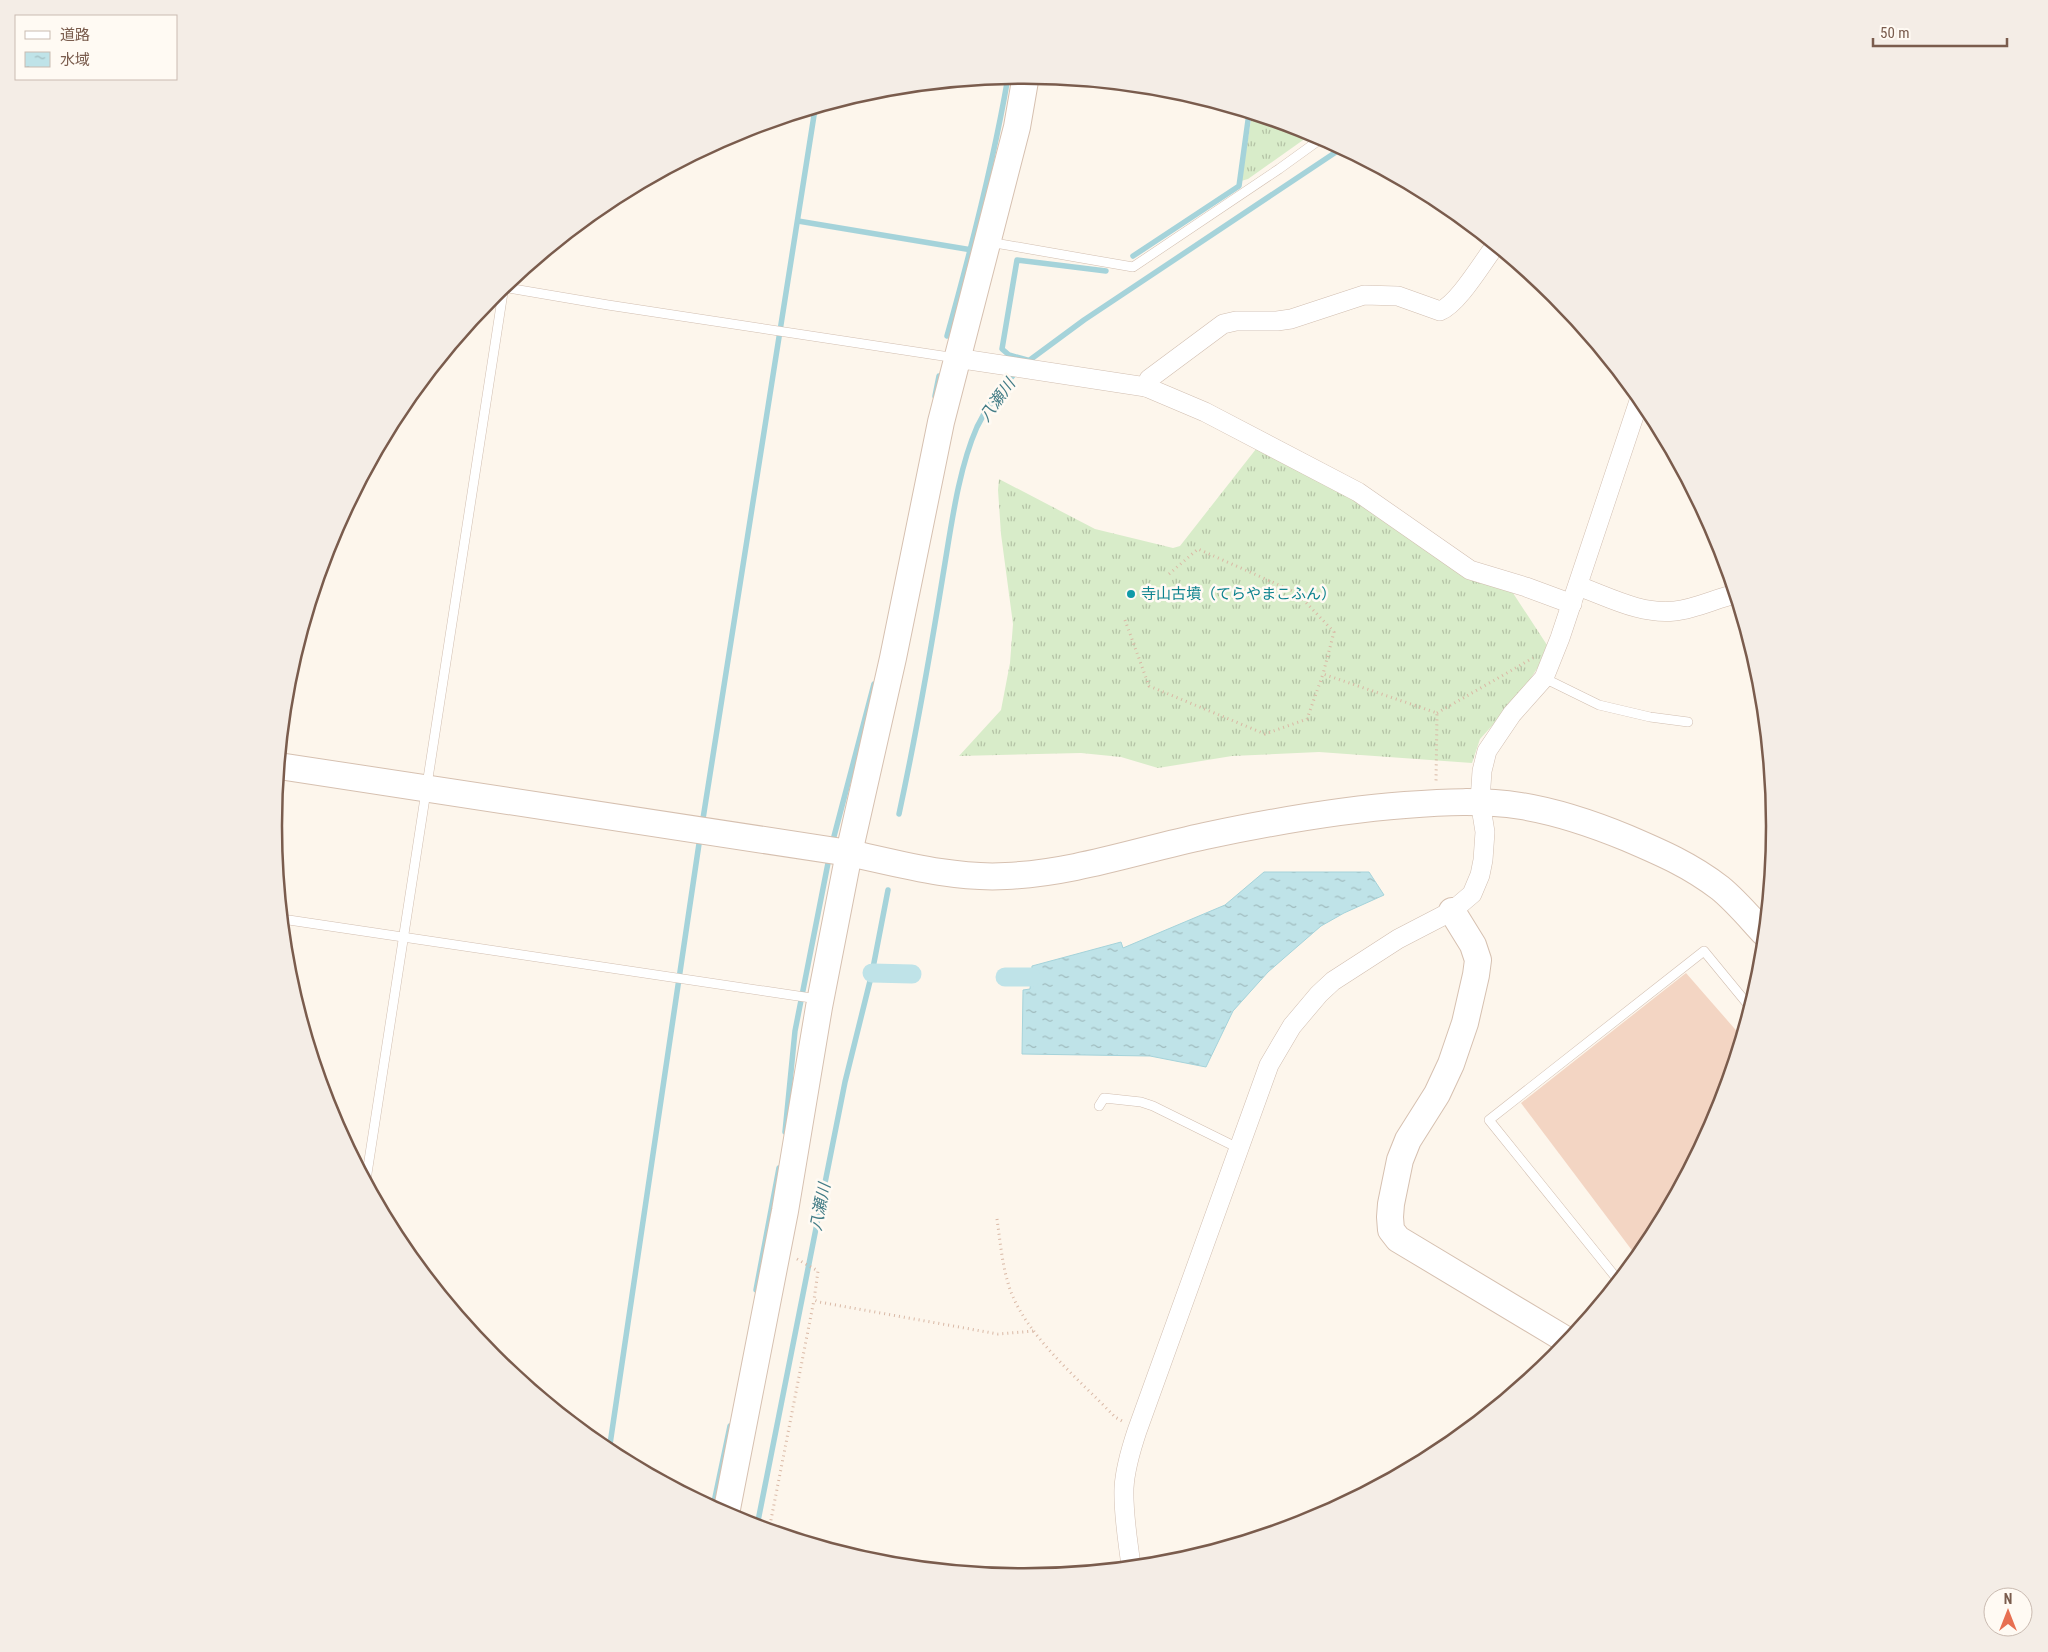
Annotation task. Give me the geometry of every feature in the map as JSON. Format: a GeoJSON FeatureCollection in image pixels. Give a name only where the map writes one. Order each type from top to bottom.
{"type":"FeatureCollection","features":[{"type":"Feature","properties":{"kind":"street"},"geometry":{"type":"LineString","coordinates":[[727,1506],[785,1211],[820,1000],[849,853],[893,658],[941,422],[956,358],[989,242],[1017,127],[1024,84]]}},
{"type":"Feature","properties":{"kind":"street"},"geometry":{"type":"LineString","coordinates":[[1146,387],[1149,379],[1209,334],[1223,324],[1236,320],[1276,322],[1364,295],[1398,296],[1440,311],[1447,308],[1457,297],[1492,250]]}},
{"type":"Feature","properties":{"kind":"street"},"geometry":{"type":"LineString","coordinates":[[956,358],[1146,387],[1205,412],[1358,492],[1470,570],[1526,587],[1647,610],[1676,611],[1729,595]]}},
{"type":"Feature","properties":{"kind":"street"},"geometry":{"type":"LineString","coordinates":[[1130,1560],[1124,1487],[1128,1459],[1269,1065],[1292,1026],[1333,981],[1398,939],[1452,911],[1472,894],[1480,875],[1485,832],[1480,801],[1482,771],[1487,751],[1512,714],[1544,678],[1575,595],[1637,408]]}},
{"type":"Feature","properties":{"kind":"street"},"geometry":{"type":"LineString","coordinates":[[284,767],[426,790],[849,853],[940,871],[972,875],[1005,876],[1068,868],[1205,836],[1305,817],[1372,807],[1480,801],[1522,806],[1561,814],[1675,858],[1722,889],[1759,928]]}},
{"type":"Feature","properties":{"kind":"street"},"geometry":{"type":"LineString","coordinates":[[1452,911],[1473,945],[1478,960],[1475,981],[1465,1023],[1451,1064],[1437,1094],[1408,1140],[1400,1160],[1390,1204],[1391,1230],[1398,1239],[1561,1338]]}},
{"type":"Feature","properties":{"kind":"lane"},"geometry":{"type":"LineString","coordinates":[[989,242],[1133,267],[1279,170],[1315,143]]}},
{"type":"Feature","properties":{"kind":"lane"},"geometry":{"type":"LineString","coordinates":[[512,289],[956,358]]}},
{"type":"Feature","properties":{"kind":"lane"},"geometry":{"type":"LineString","coordinates":[[367,1171],[501,299]]}},
{"type":"Feature","properties":{"kind":"lane"},"geometry":{"type":"LineString","coordinates":[[1544,678],[1599,705],[1650,717],[1688,722]]}},
{"type":"Feature","properties":{"kind":"lane"},"geometry":{"type":"LineString","coordinates":[[288,920],[403,939],[820,1000]]}},
{"type":"Feature","properties":{"kind":"lane"},"geometry":{"type":"LineString","coordinates":[[1615,1276],[1489,1120],[1704,951],[1745,1001]]}},
{"type":"Feature","properties":{"kind":"lane"},"geometry":{"type":"LineString","coordinates":[[1099,1106],[1104,1098],[1141,1102],[1153,1106],[1238,1148]]}},
{"type":"Feature","properties":{"kind":"path"},"geometry":{"type":"LineString","coordinates":[[1125,620],[1149,686],[1265,734],[1307,719],[1323,674],[1334,632],[1297,594],[1198,549],[1168,574]]}},
{"type":"Feature","properties":{"kind":"path"},"geometry":{"type":"LineString","coordinates":[[1323,674],[1437,713],[1539,654],[1551,660]]}},
{"type":"Feature","properties":{"kind":"path"},"geometry":{"type":"LineString","coordinates":[[1436,785],[1437,713]]}},
{"type":"Feature","properties":{"kind":"path"},"geometry":{"type":"LineString","coordinates":[[997,1219],[1008,1283],[1016,1304],[1040,1340],[1115,1417],[1137,1431]]}},
{"type":"Feature","properties":{"kind":"path"},"geometry":{"type":"LineString","coordinates":[[770,1523],[818,1271],[792,1257]]}},
{"type":"Feature","properties":{"kind":"path"},"geometry":{"type":"LineString","coordinates":[[814,1300],[998,1334],[1034,1331]]}},
{"type":"Feature","properties":{"kind":"green space"},"geometry":{"type":"Polygon","coordinates":[[[1251,119],[1305,139],[1248,179],[1241,181],[1251,119]]]}},
{"type":"Feature","properties":{"kind":"green space"},"geometry":{"type":"Polygon","coordinates":[[[1256,449],[1352,497],[1513,593],[1547,645],[1540,664],[1520,695],[1480,739],[1472,763],[1319,752],[1232,756],[1158,768],[1121,757],[1081,753],[959,756],[1001,710],[1010,663],[1013,624],[1001,534],[999,479],[1095,529],[1173,548],[1180,546],[1256,449]]]}},
{"type":"Feature","properties":{"kind":"water"},"geometry":{"type":"Polygon","coordinates":[[[1264,872],[1369,872],[1384,895],[1344,913],[1321,926],[1268,972],[1233,1011],[1206,1067],[1150,1056],[1022,1054],[1023,990],[1030,989],[1032,966],[1121,942],[1123,948],[1225,905],[1264,872]]]}},
{"type":"Feature","properties":{"kind":"building"},"geometry":{"type":"Polygon","coordinates":[[[1686,973],[1737,1031],[1710,1110],[1690,1154],[1667,1197],[1632,1251],[1521,1103],[1686,973]]]}},
{"type":"Feature","properties":{"kind":"waterway"},"geometry":{"type":"LineString","coordinates":[[947,336],[981,207],[1007,84]]}},
{"type":"Feature","properties":{"kind":"waterway"},"geometry":{"type":"LineString","coordinates":[[702,825],[814,114]]}},
{"type":"Feature","properties":{"kind":"waterway"},"geometry":{"type":"LineString","coordinates":[[1133,256],[1239,186],[1248,119]]}},
{"type":"Feature","properties":{"kind":"waterway","name":"八瀬川"},"geometry":{"type":"LineString","coordinates":[[1023,365],[1084,320],[1335,152]]}},
{"type":"Feature","properties":{"kind":"waterway"},"geometry":{"type":"LineString","coordinates":[[798,221],[972,250]]}},
{"type":"Feature","properties":{"kind":"waterway"},"geometry":{"type":"LineString","coordinates":[[1027,360],[1009,355],[1002,349],[1017,260],[1106,271]]}},
{"type":"Feature","properties":{"kind":"waterway","name":"八瀬川"},"geometry":{"type":"LineString","coordinates":[[899,814],[960,480],[977,427],[985,412],[1017,371]]}},
{"type":"Feature","properties":{"kind":"waterway"},"geometry":{"type":"LineString","coordinates":[[935,396],[939,376]]}},
{"type":"Feature","properties":{"kind":"waterway"},"geometry":{"type":"LineString","coordinates":[[832,844],[874,684]]}},
{"type":"Feature","properties":{"kind":"waterway"},"geometry":{"type":"LineString","coordinates":[[610,1442],[700,837]]}},
{"type":"Feature","properties":{"kind":"waterway"},"geometry":{"type":"LineString","coordinates":[[785,1132],[795,1031],[829,858]]}},
{"type":"Feature","properties":{"kind":"waterway","name":"八瀬川"},"geometry":{"type":"LineString","coordinates":[[758,1519],[845,1082],[872,973],[888,890]]}},
{"type":"Feature","properties":{"kind":"waterway"},"geometry":{"type":"LineString","coordinates":[[872,973],[912,974]]}},
{"type":"Feature","properties":{"kind":"waterway"},"geometry":{"type":"LineString","coordinates":[[1005,977],[1031,977]]}},
{"type":"Feature","properties":{"kind":"waterway"},"geometry":{"type":"LineString","coordinates":[[756,1290],[779,1168]]}},
{"type":"Feature","properties":{"kind":"waterway"},"geometry":{"type":"LineString","coordinates":[[714,1500],[730,1426]]}},
{"type":"Feature","properties":{"kind":"place","name":"寺山古墳（てらやまこふん）"},"geometry":{"type":"Point","coordinates":[1131,594]}}]}
